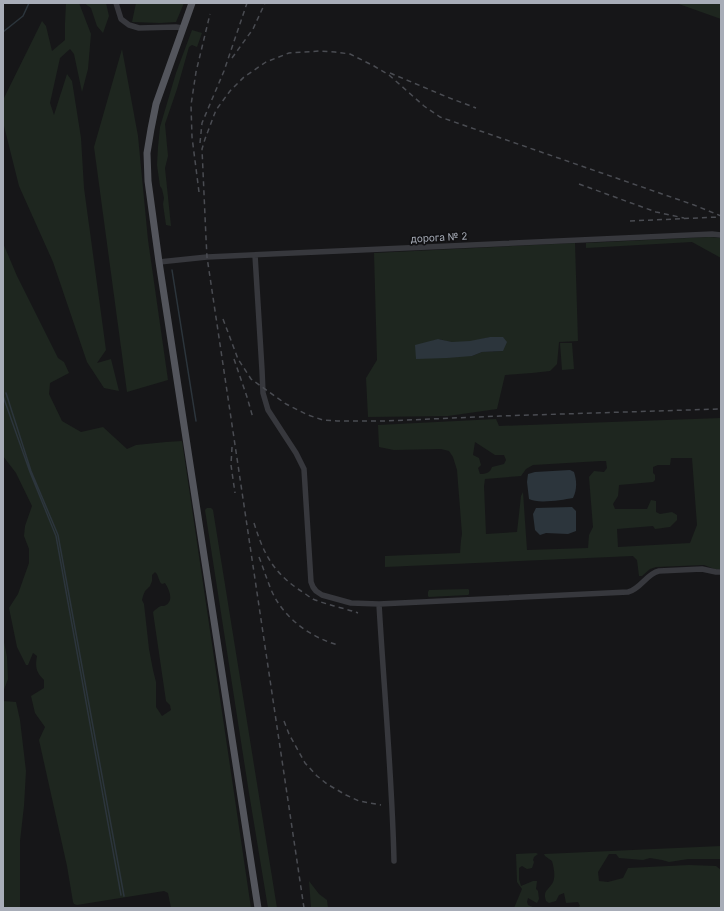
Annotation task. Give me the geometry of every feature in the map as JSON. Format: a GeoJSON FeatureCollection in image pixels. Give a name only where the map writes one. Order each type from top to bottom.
{"type":"FeatureCollection","features":[{"type":"Feature","properties":{"kind":"main road"},"geometry":{"type":"LineString","coordinates":[[192,3],[156,104],[147,153],[148,181],[159,262],[258,908]]}},
{"type":"Feature","properties":{"kind":"street"},"geometry":{"type":"LineString","coordinates":[[116,3],[121,19],[130,25],[139,28],[183,28]]}},
{"type":"Feature","properties":{"kind":"street","name":"дорога № 2"},"geometry":{"type":"LineString","coordinates":[[159,262],[208,257],[712,234],[721,235]]}},
{"type":"Feature","properties":{"kind":"street"},"geometry":{"type":"LineString","coordinates":[[254,255],[263,393],[268,410],[296,453],[304,469],[311,582],[316,592],[351,603],[379,604],[628,592],[637,588],[654,572],[702,569],[721,572]]}},
{"type":"Feature","properties":{"kind":"street"},"geometry":{"type":"LineString","coordinates":[[379,604],[391,784],[394,861]]}},
{"type":"Feature","properties":{"kind":"shaded area"},"geometry":{"type":"Polygon","coordinates":[[[66,3],[79,3],[91,34],[88,69],[82,92],[74,54],[70,49],[60,58],[50,103],[54,115],[67,74],[72,81],[81,138],[84,188],[106,350],[97,363],[111,359],[119,391],[104,388],[87,362],[53,262],[19,186],[3,122],[3,100],[42,21],[46,26],[52,51],[65,40],[66,3]]]}},
{"type":"Feature","properties":{"kind":"shaded area"},"geometry":{"type":"Polygon","coordinates":[[[84,3],[106,3],[109,16],[103,33],[97,26],[91,8],[84,3]]]}},
{"type":"Feature","properties":{"kind":"shaded area"},"geometry":{"type":"Polygon","coordinates":[[[136,3],[184,3],[176,22],[160,23],[132,22],[136,3]]]}},
{"type":"Feature","properties":{"kind":"shaded area"},"geometry":{"type":"Polygon","coordinates":[[[676,3],[721,3],[721,19],[676,3]]]}},
{"type":"Feature","properties":{"kind":"shaded area"},"geometry":{"type":"Polygon","coordinates":[[[192,30],[202,33],[197,47],[192,45],[189,47],[165,124],[168,156],[165,168],[171,226],[166,225],[163,204],[164,198],[160,186],[157,165],[160,127],[176,73],[192,30]]]}},
{"type":"Feature","properties":{"kind":"shaded area"},"geometry":{"type":"Polygon","coordinates":[[[122,49],[138,136],[148,240],[168,380],[127,392],[94,147],[122,49]]]}},
{"type":"Feature","properties":{"kind":"shaded area"},"geometry":{"type":"Polygon","coordinates":[[[709,237],[721,238],[721,258],[692,242],[586,248],[586,243],[709,237]]]}},
{"type":"Feature","properties":{"kind":"shaded area"},"geometry":{"type":"Polygon","coordinates":[[[3,243],[17,276],[58,358],[64,362],[69,373],[50,383],[49,394],[62,421],[81,432],[103,427],[127,449],[136,445],[182,441],[251,908],[171,908],[168,893],[164,891],[77,905],[74,904],[39,740],[45,727],[35,713],[31,696],[44,688],[44,680],[37,669],[37,656],[33,653],[28,665],[26,665],[17,647],[9,608],[18,594],[29,563],[29,549],[24,536],[25,526],[32,506],[16,473],[3,456],[3,243]],[[155,572],[152,575],[150,586],[145,591],[142,600],[144,604],[149,649],[156,682],[156,707],[162,716],[171,710],[170,705],[166,701],[153,612],[160,606],[164,606],[169,602],[170,595],[165,583],[162,584],[160,582],[155,572]]]}},
{"type":"Feature","properties":{"kind":"shaded area"},"geometry":{"type":"Polygon","coordinates":[[[575,243],[578,341],[559,342],[557,364],[550,371],[505,375],[497,409],[448,416],[368,417],[366,378],[377,360],[374,253],[575,243]],[[490,337],[467,342],[448,342],[439,340],[430,342],[472,356],[482,352],[503,351],[490,337]]]}},
{"type":"Feature","properties":{"kind":"shaded area"},"geometry":{"type":"Polygon","coordinates":[[[490,337],[503,337],[507,342],[503,351],[482,352],[472,356],[416,359],[415,345],[438,339],[452,342],[470,341],[490,337]]]}},
{"type":"Feature","properties":{"kind":"shaded area"},"geometry":{"type":"Polygon","coordinates":[[[560,343],[572,343],[574,369],[562,370],[560,343]]]}},
{"type":"Feature","properties":{"kind":"shaded area"},"geometry":{"type":"Polygon","coordinates":[[[721,418],[721,569],[717,570],[704,565],[656,567],[650,569],[642,576],[639,576],[637,560],[633,556],[385,567],[385,556],[460,553],[462,534],[457,470],[453,457],[449,451],[441,449],[394,450],[379,447],[378,425],[496,419],[499,426],[721,418]],[[475,442],[473,455],[479,458],[481,465],[478,468],[480,474],[488,473],[492,467],[504,464],[506,460],[504,455],[495,455],[475,442]],[[671,458],[670,465],[658,465],[653,467],[655,480],[653,482],[619,485],[618,496],[613,504],[615,509],[647,509],[651,500],[656,501],[656,512],[660,514],[672,512],[677,515],[677,520],[670,527],[655,529],[653,526],[617,529],[618,547],[690,543],[697,525],[692,458],[671,458]],[[606,461],[533,465],[526,469],[521,476],[485,479],[486,534],[517,532],[521,496],[523,492],[527,550],[588,548],[589,535],[593,527],[589,477],[594,471],[604,472],[607,468],[606,461]]]}},
{"type":"Feature","properties":{"kind":"shaded area"},"geometry":{"type":"Polygon","coordinates":[[[570,470],[574,472],[576,482],[576,489],[573,498],[557,501],[538,501],[529,499],[527,482],[528,474],[535,472],[570,470]]]}},
{"type":"Feature","properties":{"kind":"shaded area"},"geometry":{"type":"Polygon","coordinates":[[[572,507],[576,511],[576,531],[568,534],[546,533],[540,535],[535,530],[533,514],[536,508],[572,507]]]}},
{"type":"Feature","properties":{"kind":"shaded area"},"geometry":{"type":"Polygon","coordinates":[[[207,508],[211,508],[213,510],[277,908],[268,908],[205,510],[207,508]]]}},
{"type":"Feature","properties":{"kind":"shaded area"},"geometry":{"type":"Polygon","coordinates":[[[468,589],[468,595],[428,596],[429,590],[468,589]]]}},
{"type":"Feature","properties":{"kind":"shaded area"},"geometry":{"type":"Polygon","coordinates":[[[3,637],[7,657],[8,679],[3,692],[3,637]]]}},
{"type":"Feature","properties":{"kind":"shaded area"},"geometry":{"type":"Polygon","coordinates":[[[3,701],[16,702],[20,720],[26,771],[20,841],[20,908],[3,908],[3,701]]]}},
{"type":"Feature","properties":{"kind":"shaded area"},"geometry":{"type":"Polygon","coordinates":[[[721,846],[721,859],[688,859],[669,862],[650,858],[643,860],[619,858],[616,854],[609,854],[598,872],[599,881],[608,882],[623,878],[628,868],[689,865],[716,866],[721,870],[721,908],[577,908],[580,906],[578,902],[566,903],[564,893],[559,895],[556,901],[549,903],[545,898],[545,893],[553,882],[554,873],[552,861],[544,854],[721,846]]]}},
{"type":"Feature","properties":{"kind":"shaded area"},"geometry":{"type":"Polygon","coordinates":[[[516,854],[538,854],[534,857],[532,868],[527,869],[522,866],[519,868],[519,879],[521,886],[537,881],[536,889],[538,891],[539,899],[537,903],[528,898],[528,905],[535,908],[514,908],[522,889],[517,882],[516,854]]]}},
{"type":"Feature","properties":{"kind":"shaded area"},"geometry":{"type":"Polygon","coordinates":[[[309,881],[319,894],[327,900],[328,908],[311,908],[309,881]]]}},
{"type":"Feature","properties":{"kind":"waterway"},"geometry":{"type":"LineString","coordinates":[[3,32],[23,16],[29,3]]}},
{"type":"Feature","properties":{"kind":"waterway"},"geometry":{"type":"LineString","coordinates":[[172,270],[196,421]]}},
{"type":"Feature","properties":{"kind":"waterway"},"geometry":{"type":"LineString","coordinates":[[6,393],[31,471],[58,535],[124,896]]}},
{"type":"Feature","properties":{"kind":"waterway"},"geometry":{"type":"LineString","coordinates":[[3,396],[30,472],[56,536],[121,895]]}},
{"type":"Feature","properties":{"kind":"railway"},"geometry":{"type":"LineString","coordinates":[[200,143],[202,123],[224,71],[247,3]]}},
{"type":"Feature","properties":{"kind":"railway"},"geometry":{"type":"LineString","coordinates":[[232,58],[253,29],[265,3]]}},
{"type":"Feature","properties":{"kind":"railway"},"geometry":{"type":"LineString","coordinates":[[199,192],[192,137],[191,105],[196,72],[210,14]]}},
{"type":"Feature","properties":{"kind":"railway"},"geometry":{"type":"LineString","coordinates":[[304,908],[207,257],[202,149],[216,110],[230,91],[244,77],[266,62],[289,53],[320,51],[350,54],[389,75],[424,106],[440,117],[694,205],[721,216]]}},
{"type":"Feature","properties":{"kind":"railway"},"geometry":{"type":"LineString","coordinates":[[390,73],[476,108]]}},
{"type":"Feature","properties":{"kind":"railway"},"geometry":{"type":"LineString","coordinates":[[579,184],[656,212],[684,218]]}},
{"type":"Feature","properties":{"kind":"railway"},"geometry":{"type":"LineString","coordinates":[[630,221],[719,217]]}},
{"type":"Feature","properties":{"kind":"railway"},"geometry":{"type":"LineString","coordinates":[[223,319],[238,359],[251,379],[286,404],[308,415],[323,420],[385,421],[719,409]]}},
{"type":"Feature","properties":{"kind":"railway"},"geometry":{"type":"LineString","coordinates":[[234,359],[253,418]]}},
{"type":"Feature","properties":{"kind":"railway"},"geometry":{"type":"LineString","coordinates":[[232,447],[231,465],[235,493]]}},
{"type":"Feature","properties":{"kind":"railway"},"geometry":{"type":"LineString","coordinates":[[254,523],[265,552],[275,568],[289,582],[313,599],[358,613]]}},
{"type":"Feature","properties":{"kind":"railway"},"geometry":{"type":"LineString","coordinates":[[259,557],[275,597],[289,616],[297,624],[317,637],[338,645]]}},
{"type":"Feature","properties":{"kind":"railway"},"geometry":{"type":"LineString","coordinates":[[284,721],[289,734],[305,763],[317,776],[327,784],[359,801],[381,805]]}}]}
